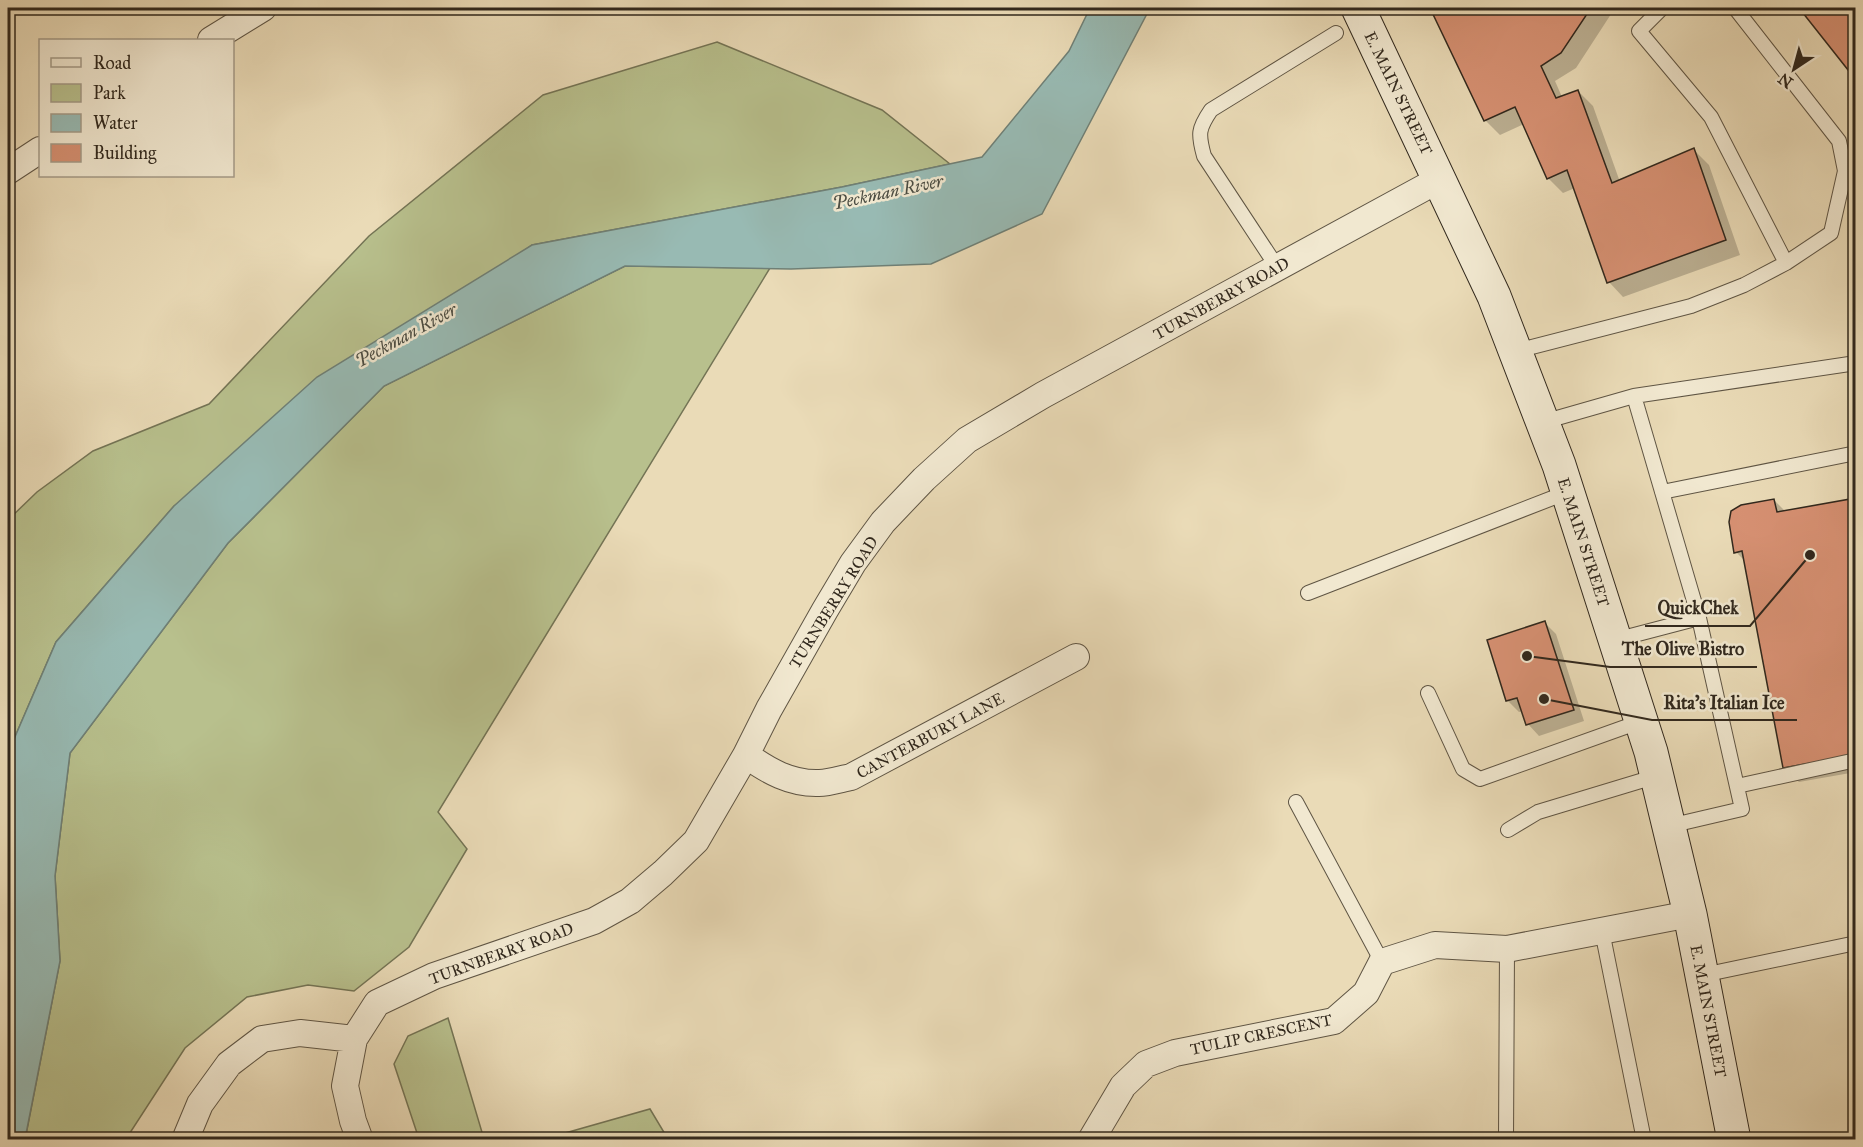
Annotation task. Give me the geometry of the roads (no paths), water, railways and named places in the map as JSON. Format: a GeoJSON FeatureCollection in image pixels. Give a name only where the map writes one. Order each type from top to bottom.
{"type":"FeatureCollection","features":[{"type":"Feature","properties":{"kind":"main road","name":"E. MAIN STREET"},"geometry":{"type":"LineString","coordinates":[[1358,8],[1494,296],[1568,492],[1642,721],[1657,776],[1703,975],[1734,1140]]}},
{"type":"Feature","properties":{"kind":"street"},"geometry":{"type":"LineString","coordinates":[[213,39],[263,8]]}},
{"type":"Feature","properties":{"kind":"street"},"geometry":{"type":"LineString","coordinates":[[8,171],[39,151]]}},
{"type":"Feature","properties":{"kind":"street","name":"TURNBERRY ROAD"},"geometry":{"type":"LineString","coordinates":[[360,1140],[345,1086],[354,1039],[377,1003],[434,976],[594,921],[630,901],[663,873],[696,841],[853,563],[883,522],[924,479],[967,440],[1034,400],[1440,179]]}},
{"type":"Feature","properties":{"kind":"street","name":"CANTERBURY LANE"},"geometry":{"type":"LineString","coordinates":[[746,755],[788,780],[820,783],[851,777],[1076,657]]}},
{"type":"Feature","properties":{"kind":"street"},"geometry":{"type":"LineString","coordinates":[[1382,962],[1435,945],[1507,949],[1690,914]]}},
{"type":"Feature","properties":{"kind":"street","name":"TULIP CRESCENT"},"geometry":{"type":"LineString","coordinates":[[1091,1140],[1123,1086],[1146,1064],[1175,1053],[1334,1021],[1366,993],[1382,962]]}},
{"type":"Feature","properties":{"kind":"street"},"geometry":{"type":"LineString","coordinates":[[185,1140],[200,1104],[229,1064],[262,1039],[300,1034],[354,1039]]}},
{"type":"Feature","properties":{"kind":"lane"},"geometry":{"type":"LineString","coordinates":[[1662,8],[1639,31],[1711,117],[1786,263]]}},
{"type":"Feature","properties":{"kind":"lane"},"geometry":{"type":"LineString","coordinates":[[1515,351],[1691,306],[1744,285],[1786,263],[1831,233],[1845,171],[1839,141],[1735,8]]}},
{"type":"Feature","properties":{"kind":"lane"},"geometry":{"type":"LineString","coordinates":[[1277,267],[1204,156],[1199,138],[1201,125],[1211,110],[1336,33]]}},
{"type":"Feature","properties":{"kind":"lane"},"geometry":{"type":"LineString","coordinates":[[1543,422],[1634,396],[1856,363]]}},
{"type":"Feature","properties":{"kind":"lane"},"geometry":{"type":"LineString","coordinates":[[1634,396],[1699,618],[1742,809],[1668,826]]}},
{"type":"Feature","properties":{"kind":"lane"},"geometry":{"type":"LineString","coordinates":[[1662,492],[1856,453]]}},
{"type":"Feature","properties":{"kind":"lane"},"geometry":{"type":"LineString","coordinates":[[1308,594],[1568,492]]}},
{"type":"Feature","properties":{"kind":"lane"},"geometry":{"type":"LineString","coordinates":[[1615,640],[1699,618]]}},
{"type":"Feature","properties":{"kind":"lane"},"geometry":{"type":"LineString","coordinates":[[1428,693],[1463,769],[1480,779],[1642,721]]}},
{"type":"Feature","properties":{"kind":"lane"},"geometry":{"type":"LineString","coordinates":[[1737,786],[1856,760]]}},
{"type":"Feature","properties":{"kind":"lane"},"geometry":{"type":"LineString","coordinates":[[1508,830],[1538,812],[1657,776]]}},
{"type":"Feature","properties":{"kind":"lane"},"geometry":{"type":"LineString","coordinates":[[1296,802],[1382,962]]}},
{"type":"Feature","properties":{"kind":"lane"},"geometry":{"type":"LineString","coordinates":[[1602,931],[1644,1140]]}},
{"type":"Feature","properties":{"kind":"lane"},"geometry":{"type":"LineString","coordinates":[[1703,975],[1856,943]]}},
{"type":"Feature","properties":{"kind":"lane"},"geometry":{"type":"LineString","coordinates":[[1506,1140],[1507,949]]}},
{"type":"Feature","properties":{"kind":"water","name":"Peckman River"},"geometry":{"type":"Polygon","coordinates":[[[1090,8],[1150,8],[1042,214],[931,264],[791,269],[625,266],[384,386],[228,543],[70,753],[55,876],[60,961],[25,1139],[8,1139],[8,753],[56,642],[174,506],[317,377],[532,245],[842,187],[982,157],[1069,51],[1090,8]]]}},
{"type":"Feature","properties":{"kind":"place","name":"QuickChek"},"geometry":{"type":"Point","coordinates":[1810,555]}},
{"type":"Feature","properties":{"kind":"place","name":"The Olive Bistro"},"geometry":{"type":"Point","coordinates":[1527,656]}},
{"type":"Feature","properties":{"kind":"place","name":"Rita's Italian Ice"},"geometry":{"type":"Point","coordinates":[1544,699]}}]}
